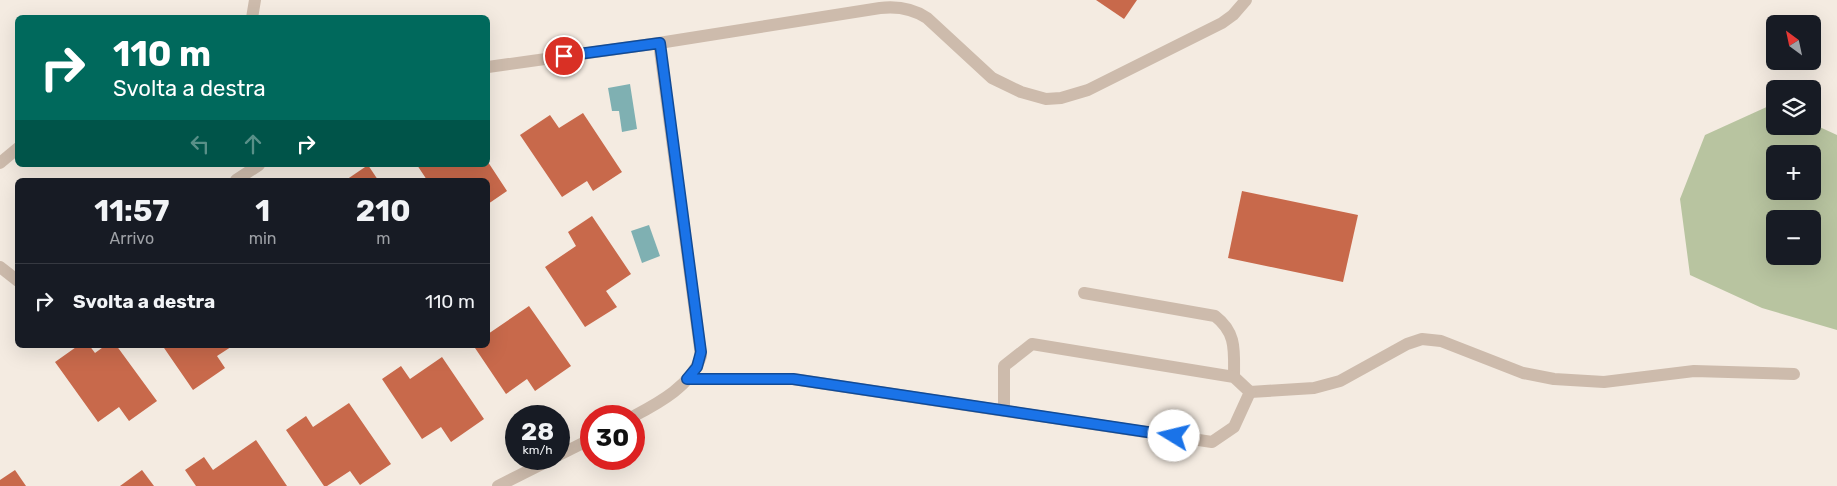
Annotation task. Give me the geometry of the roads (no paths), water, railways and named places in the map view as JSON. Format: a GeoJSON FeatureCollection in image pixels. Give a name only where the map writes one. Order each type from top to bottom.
{"type":"FeatureCollection","features":[{"type":"Feature","properties":{"kind":"street"},"geometry":{"type":"LineString","coordinates":[[252,15],[255,0]]}},
{"type":"Feature","properties":{"kind":"street"},"geometry":{"type":"LineString","coordinates":[[490,67],[660,43],[880,8],[902,8],[927,18],[992,78],[1021,92],[1040,98],[1053,99],[1088,90],[1222,23],[1232,16],[1246,0]]}},
{"type":"Feature","properties":{"kind":"street"},"geometry":{"type":"LineString","coordinates":[[645,409],[662,399],[687,379],[697,367],[701,352],[660,43]]}},
{"type":"Feature","properties":{"kind":"street"},"geometry":{"type":"LineString","coordinates":[[0,163],[15,150]]}},
{"type":"Feature","properties":{"kind":"street"},"geometry":{"type":"LineString","coordinates":[[239,178],[256,167]]}},
{"type":"Feature","properties":{"kind":"street"},"geometry":{"type":"LineString","coordinates":[[0,267],[15,279]]}},
{"type":"Feature","properties":{"kind":"street"},"geometry":{"type":"LineString","coordinates":[[1084,293],[1215,316],[1224,323],[1234,344],[1234,377]]}},
{"type":"Feature","properties":{"kind":"street"},"geometry":{"type":"LineString","coordinates":[[1004,411],[1004,366],[1032,344],[1234,377],[1250,392],[1314,388],[1340,381],[1407,344],[1422,339],[1441,341],[1523,374],[1554,379],[1604,382],[1694,372],[1794,374]]}},
{"type":"Feature","properties":{"kind":"street"},"geometry":{"type":"LineString","coordinates":[[687,379],[793,379],[1212,442],[1234,427],[1250,392]]}},
{"type":"Feature","properties":{"kind":"street"},"geometry":{"type":"LineString","coordinates":[[498,486],[530,470]]}},
{"type":"Feature","properties":{"kind":"water"},"geometry":{"type":"Polygon","coordinates":[[[630,84],[637,129],[622,132],[619,111],[612,111],[608,88],[630,84]]]}},
{"type":"Feature","properties":{"kind":"water"},"geometry":{"type":"Polygon","coordinates":[[[649,225],[660,256],[642,263],[631,231],[649,225]]]}}]}
